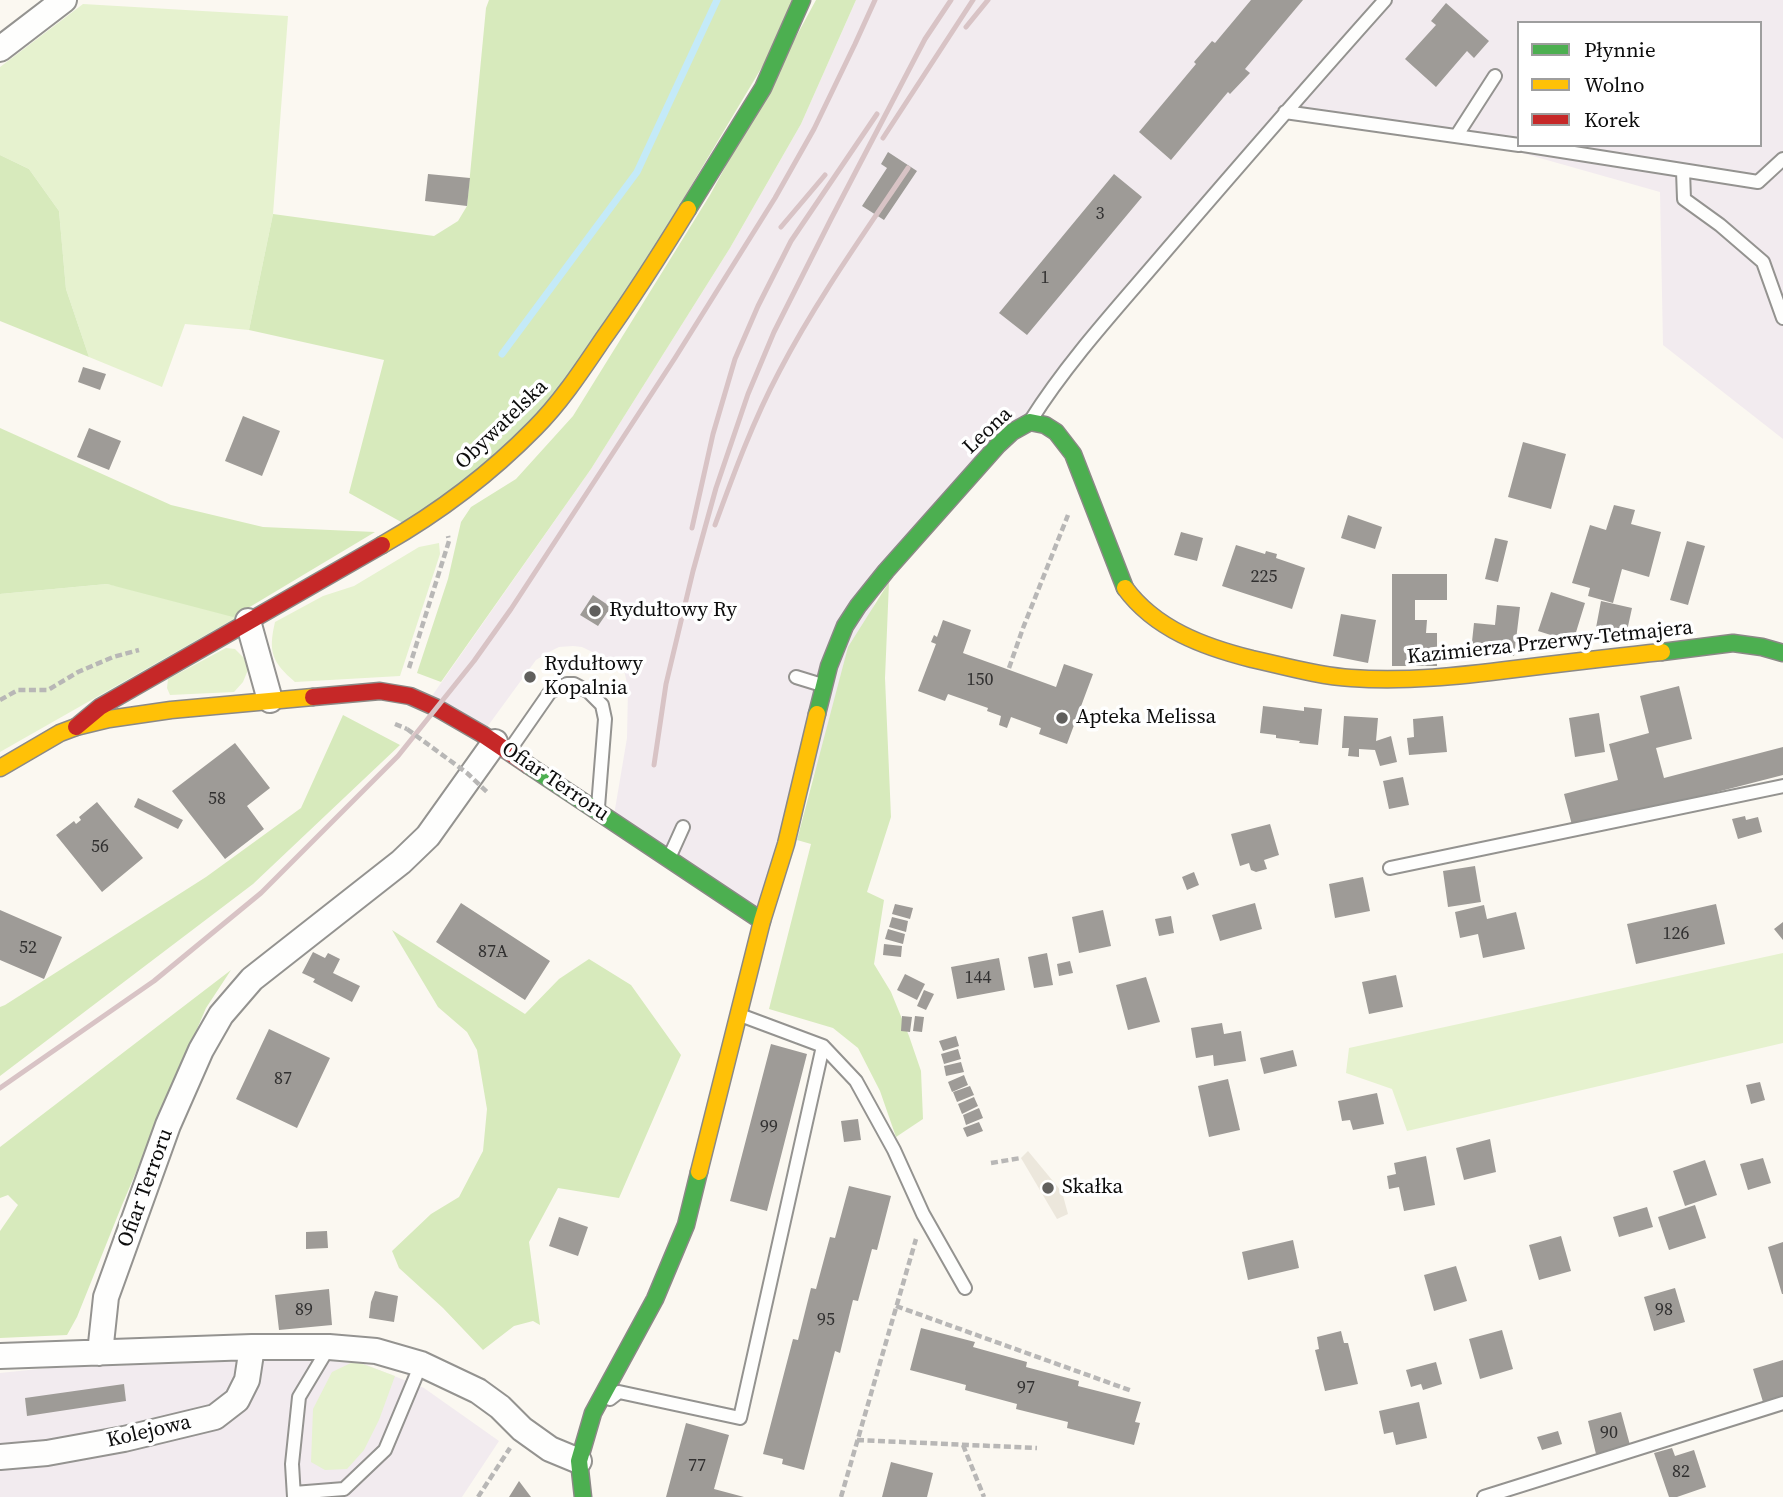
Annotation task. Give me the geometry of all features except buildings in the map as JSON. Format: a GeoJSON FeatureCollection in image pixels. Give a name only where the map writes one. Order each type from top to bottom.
{"type":"FeatureCollection","features":[{"type":"Feature","properties":{"kind":"street"},"geometry":{"type":"LineString","coordinates":[[0,49],[64,0]]}},
{"type":"Feature","properties":{"kind":"street","name":"Obywatelska"},"geometry":{"type":"LineString","coordinates":[[76,727],[100,707],[412,528],[442,508],[500,461],[536,427],[574,382],[643,282],[763,88],[803,0]]}},
{"type":"Feature","properties":{"kind":"street","name":"Kazimierza Przerwy-Tetmajera"},"geometry":{"type":"LineString","coordinates":[[1030,422],[1050,426],[1061,436],[1073,454],[1126,589],[1132,598],[1168,627],[1236,656],[1326,675],[1404,680],[1441,678],[1733,643],[1783,653]]}},
{"type":"Feature","properties":{"kind":"street","name":"Leona"},"geometry":{"type":"LineString","coordinates":[[762,921],[786,844],[829,666],[840,637],[858,606],[886,571],[998,445],[1012,432],[1030,422]]}},
{"type":"Feature","properties":{"kind":"street"},"geometry":{"type":"LineString","coordinates":[[248,621],[270,700]]}},
{"type":"Feature","properties":{"kind":"street","name":"Obywatelska"},"geometry":{"type":"LineString","coordinates":[[0,768],[60,733],[139,713],[380,691],[401,693],[437,708],[502,746]]}},
{"type":"Feature","properties":{"kind":"street","name":"Ofiar Terroru"},"geometry":{"type":"LineString","coordinates":[[100,1353],[106,1297],[168,1125],[201,1050],[221,1015],[252,979],[401,862],[428,836],[502,746],[762,921]]}},
{"type":"Feature","properties":{"kind":"street"},"geometry":{"type":"LineString","coordinates":[[583,1497],[579,1461],[593,1413],[650,1307],[682,1236],[762,921]]}},
{"type":"Feature","properties":{"kind":"street"},"geometry":{"type":"LineString","coordinates":[[0,1356],[252,1347],[329,1347],[376,1351],[421,1364],[478,1391],[550,1449],[579,1461]]}},
{"type":"Feature","properties":{"kind":"street","name":"Kolejowa"},"geometry":{"type":"LineString","coordinates":[[0,1457],[47,1454],[215,1417],[237,1400],[247,1380],[252,1347]]}},
{"type":"Feature","properties":{"kind":"lane","name":"Leona"},"geometry":{"type":"LineString","coordinates":[[1030,422],[1048,393],[1133,290],[1385,0]]}},
{"type":"Feature","properties":{"kind":"lane"},"geometry":{"type":"LineString","coordinates":[[1457,135],[1495,76]]}},
{"type":"Feature","properties":{"kind":"lane"},"geometry":{"type":"LineString","coordinates":[[1285,112],[1517,144]]}},
{"type":"Feature","properties":{"kind":"lane"},"geometry":{"type":"LineString","coordinates":[[1533,147],[1758,182],[1783,159]]}},
{"type":"Feature","properties":{"kind":"lane"},"geometry":{"type":"LineString","coordinates":[[1683,171],[1684,199],[1763,261],[1778,289],[1783,318]]}},
{"type":"Feature","properties":{"kind":"lane"},"geometry":{"type":"LineString","coordinates":[[796,677],[824,685]]}},
{"type":"Feature","properties":{"kind":"lane"},"geometry":{"type":"LineString","coordinates":[[502,746],[550,692],[567,684],[574,684],[589,692],[602,705],[606,719],[598,811]]}},
{"type":"Feature","properties":{"kind":"lane"},"geometry":{"type":"LineString","coordinates":[[1390,868],[1783,786]]}},
{"type":"Feature","properties":{"kind":"lane"},"geometry":{"type":"LineString","coordinates":[[669,858],[683,827]]}},
{"type":"Feature","properties":{"kind":"lane"},"geometry":{"type":"LineString","coordinates":[[740,1014],[823,1046],[856,1081],[894,1150],[923,1214],[965,1287]]}},
{"type":"Feature","properties":{"kind":"lane"},"geometry":{"type":"LineString","coordinates":[[593,1413],[619,1392],[740,1418],[823,1046]]}},
{"type":"Feature","properties":{"kind":"lane"},"geometry":{"type":"LineString","coordinates":[[329,1347],[299,1397],[292,1464],[294,1495],[344,1489],[385,1450],[421,1364]]}},
{"type":"Feature","properties":{"kind":"lane"},"geometry":{"type":"LineString","coordinates":[[1483,1497],[1783,1403]]}},
{"type":"Feature","properties":{"kind":"path"},"geometry":{"type":"LineString","coordinates":[[1009,668],[1073,501],[1088,491]]}},
{"type":"Feature","properties":{"kind":"path"},"geometry":{"type":"LineString","coordinates":[[401,693],[449,541],[442,508]]}},
{"type":"Feature","properties":{"kind":"path"},"geometry":{"type":"LineString","coordinates":[[407,729],[467,773],[487,792]]}},
{"type":"Feature","properties":{"kind":"path"},"geometry":{"type":"LineString","coordinates":[[991,1163],[1021,1158]]}},
{"type":"Feature","properties":{"kind":"path"},"geometry":{"type":"LineString","coordinates":[[841,1497],[923,1214]]}},
{"type":"Feature","properties":{"kind":"path"},"geometry":{"type":"LineString","coordinates":[[896,1306],[1132,1391]]}},
{"type":"Feature","properties":{"kind":"path"},"geometry":{"type":"LineString","coordinates":[[478,1497],[522,1429]]}},
{"type":"Feature","properties":{"kind":"path"},"geometry":{"type":"LineString","coordinates":[[858,1440],[1037,1448]]}},
{"type":"Feature","properties":{"kind":"path"},"geometry":{"type":"LineString","coordinates":[[964,1445],[984,1497]]}},
{"type":"Feature","properties":{"kind":"shaded area"},"geometry":{"type":"Polygon","coordinates":[[[856,0],[1783,0],[1783,439],[1663,345],[1660,192],[1462,136],[1285,112],[1048,393],[886,571],[762,921],[613,821],[627,738],[628,688],[624,670],[615,663],[582,647],[559,647],[549,652],[536,660],[482,734],[427,703],[591,469],[730,248],[801,124],[856,0]]]}},
{"type":"Feature","properties":{"kind":"shaded area"},"geometry":{"type":"Polygon","coordinates":[[[1028,1151],[1062,1192],[1068,1214],[1057,1219],[1021,1158],[1028,1151]]]}},
{"type":"Feature","properties":{"kind":"shaded area"},"geometry":{"type":"Polygon","coordinates":[[[347,1357],[424,1388],[499,1441],[462,1497],[0,1497],[0,1373],[48,1368],[347,1357]]]}},
{"type":"Feature","properties":{"kind":"green space"},"geometry":{"type":"Polygon","coordinates":[[[489,0],[802,0],[574,382],[412,528],[349,493],[384,360],[249,330],[273,214],[434,236],[458,221],[467,206],[486,8],[489,0]]]}},
{"type":"Feature","properties":{"kind":"green space"},"geometry":{"type":"Polygon","coordinates":[[[816,0],[856,0],[801,124],[730,248],[591,469],[441,682],[417,673],[448,579],[461,522],[471,507],[516,479],[573,416],[710,195],[816,0]]]}},
{"type":"Feature","properties":{"kind":"green space"},"geometry":{"type":"Polygon","coordinates":[[[83,4],[288,16],[273,214],[249,330],[185,324],[162,387],[89,357],[66,289],[59,211],[29,169],[0,155],[0,67],[83,4]]]}},
{"type":"Feature","properties":{"kind":"green space"},"geometry":{"type":"Polygon","coordinates":[[[0,155],[29,169],[59,211],[66,289],[89,357],[0,321],[0,155]]]}},
{"type":"Feature","properties":{"kind":"green space"},"geometry":{"type":"Polygon","coordinates":[[[0,428],[171,505],[263,527],[375,532],[233,617],[107,584],[0,594],[0,428]]]}},
{"type":"Feature","properties":{"kind":"green space"},"geometry":{"type":"Polygon","coordinates":[[[439,543],[440,554],[400,676],[295,682],[281,668],[272,649],[275,622],[323,596],[354,586],[419,547],[439,543]]]}},
{"type":"Feature","properties":{"kind":"green space"},"geometry":{"type":"Polygon","coordinates":[[[889,582],[885,678],[891,817],[867,892],[884,900],[874,964],[891,992],[921,1071],[923,1119],[896,1137],[880,1091],[858,1048],[833,1028],[769,1009],[811,844],[797,840],[848,647],[889,582]]]}},
{"type":"Feature","properties":{"kind":"green space"},"geometry":{"type":"Polygon","coordinates":[[[107,584],[246,612],[0,752],[0,594],[107,584]]]}},
{"type":"Feature","properties":{"kind":"green space"},"geometry":{"type":"Polygon","coordinates":[[[226,648],[235,649],[244,658],[248,670],[243,682],[234,692],[170,695],[167,688],[168,679],[226,648]]]}},
{"type":"Feature","properties":{"kind":"green space"},"geometry":{"type":"Polygon","coordinates":[[[343,715],[400,745],[253,884],[0,1076],[0,1007],[206,877],[301,808],[343,715]]]}},
{"type":"Feature","properties":{"kind":"green space"},"geometry":{"type":"Polygon","coordinates":[[[392,930],[525,1014],[559,979],[589,959],[631,985],[681,1055],[619,1198],[558,1188],[529,1242],[540,1325],[533,1321],[514,1326],[483,1350],[443,1308],[399,1268],[392,1251],[431,1214],[459,1197],[483,1151],[487,1109],[477,1050],[467,1032],[438,1007],[392,930]]]}},
{"type":"Feature","properties":{"kind":"green space"},"geometry":{"type":"Polygon","coordinates":[[[1783,953],[1783,1043],[1407,1131],[1392,1089],[1346,1073],[1349,1048],[1783,953]]]}},
{"type":"Feature","properties":{"kind":"green space"},"geometry":{"type":"Polygon","coordinates":[[[231,970],[206,1008],[77,1317],[67,1335],[0,1338],[0,1231],[18,1205],[8,1195],[0,1198],[0,1147],[231,970]]]}},
{"type":"Feature","properties":{"kind":"green space"},"geometry":{"type":"Polygon","coordinates":[[[355,1361],[395,1376],[379,1420],[364,1450],[347,1469],[325,1470],[311,1462],[313,1409],[332,1372],[355,1361]]]}},
{"type":"Feature","properties":{"kind":"waterway"},"geometry":{"type":"LineString","coordinates":[[502,354],[637,172],[717,0]]}},
{"type":"Feature","properties":{"kind":"railway"},"geometry":{"type":"LineString","coordinates":[[0,1088],[154,981],[261,893],[398,756],[474,661],[511,609],[675,358],[775,198],[814,129],[875,0]]}},
{"type":"Feature","properties":{"kind":"railway"},"geometry":{"type":"LineString","coordinates":[[654,765],[666,684],[693,571],[716,488],[748,394],[774,332],[831,219],[925,39],[951,0]]}},
{"type":"Feature","properties":{"kind":"railway"},"geometry":{"type":"LineString","coordinates":[[883,138],[973,0]]}},
{"type":"Feature","properties":{"kind":"railway"},"geometry":{"type":"LineString","coordinates":[[966,27],[988,0]]}},
{"type":"Feature","properties":{"kind":"railway"},"geometry":{"type":"LineString","coordinates":[[692,528],[713,434],[735,359],[758,306],[791,241],[877,114]]}},
{"type":"Feature","properties":{"kind":"railway"},"geometry":{"type":"LineString","coordinates":[[715,525],[752,428],[793,346],[824,294],[908,168]]}},
{"type":"Feature","properties":{"kind":"railway"},"geometry":{"type":"LineString","coordinates":[[781,227],[825,175]]}},
{"type":"Feature","properties":{"kind":"traffic: fast"},"geometry":{"type":"LineString","coordinates":[[688,209],[763,88],[802,0]]}},
{"type":"Feature","properties":{"kind":"traffic: fast"},"geometry":{"type":"LineString","coordinates":[[817,714],[829,666],[845,626],[858,606],[998,445],[1012,432],[1030,422],[1045,425],[1056,432],[1073,454],[1125,588]]}},
{"type":"Feature","properties":{"kind":"traffic: fast"},"geometry":{"type":"LineString","coordinates":[[1662,652],[1733,643],[1783,653]]}},
{"type":"Feature","properties":{"kind":"traffic: fast"},"geometry":{"type":"LineString","coordinates":[[528,765],[762,921]]}},
{"type":"Feature","properties":{"kind":"traffic: fast"},"geometry":{"type":"LineString","coordinates":[[583,1497],[579,1461],[593,1413],[655,1299],[686,1225],[699,1172]]}},
{"type":"Feature","properties":{"kind":"traffic: slow"},"geometry":{"type":"LineString","coordinates":[[382,545],[462,492],[500,462],[545,418],[647,275],[688,209]]}},
{"type":"Feature","properties":{"kind":"traffic: slow"},"geometry":{"type":"LineString","coordinates":[[1125,588],[1151,615],[1199,642],[1252,659],[1339,677],[1433,678],[1662,652]]}},
{"type":"Feature","properties":{"kind":"traffic: slow"},"geometry":{"type":"LineString","coordinates":[[0,768],[60,733],[109,719],[171,710],[313,697]]}},
{"type":"Feature","properties":{"kind":"traffic: slow"},"geometry":{"type":"LineString","coordinates":[[699,1172],[762,921],[786,844],[817,714]]}},
{"type":"Feature","properties":{"kind":"traffic: jam"},"geometry":{"type":"LineString","coordinates":[[76,727],[100,707],[382,545]]}},
{"type":"Feature","properties":{"kind":"traffic: jam"},"geometry":{"type":"LineString","coordinates":[[313,697],[380,691],[410,696],[482,734],[528,765]]}},
{"type":"Feature","properties":{"kind":"place","name":"Rydułtowy Ry"},"geometry":{"type":"Point","coordinates":[595,611]}},
{"type":"Feature","properties":{"kind":"place","name":"Rydułtowy Kopalnia"},"geometry":{"type":"Point","coordinates":[530,677]}},
{"type":"Feature","properties":{"kind":"place","name":"Apteka Melissa"},"geometry":{"type":"Point","coordinates":[1062,718]}},
{"type":"Feature","properties":{"kind":"place","name":"Skałka"},"geometry":{"type":"Point","coordinates":[1048,1188]}}]}
